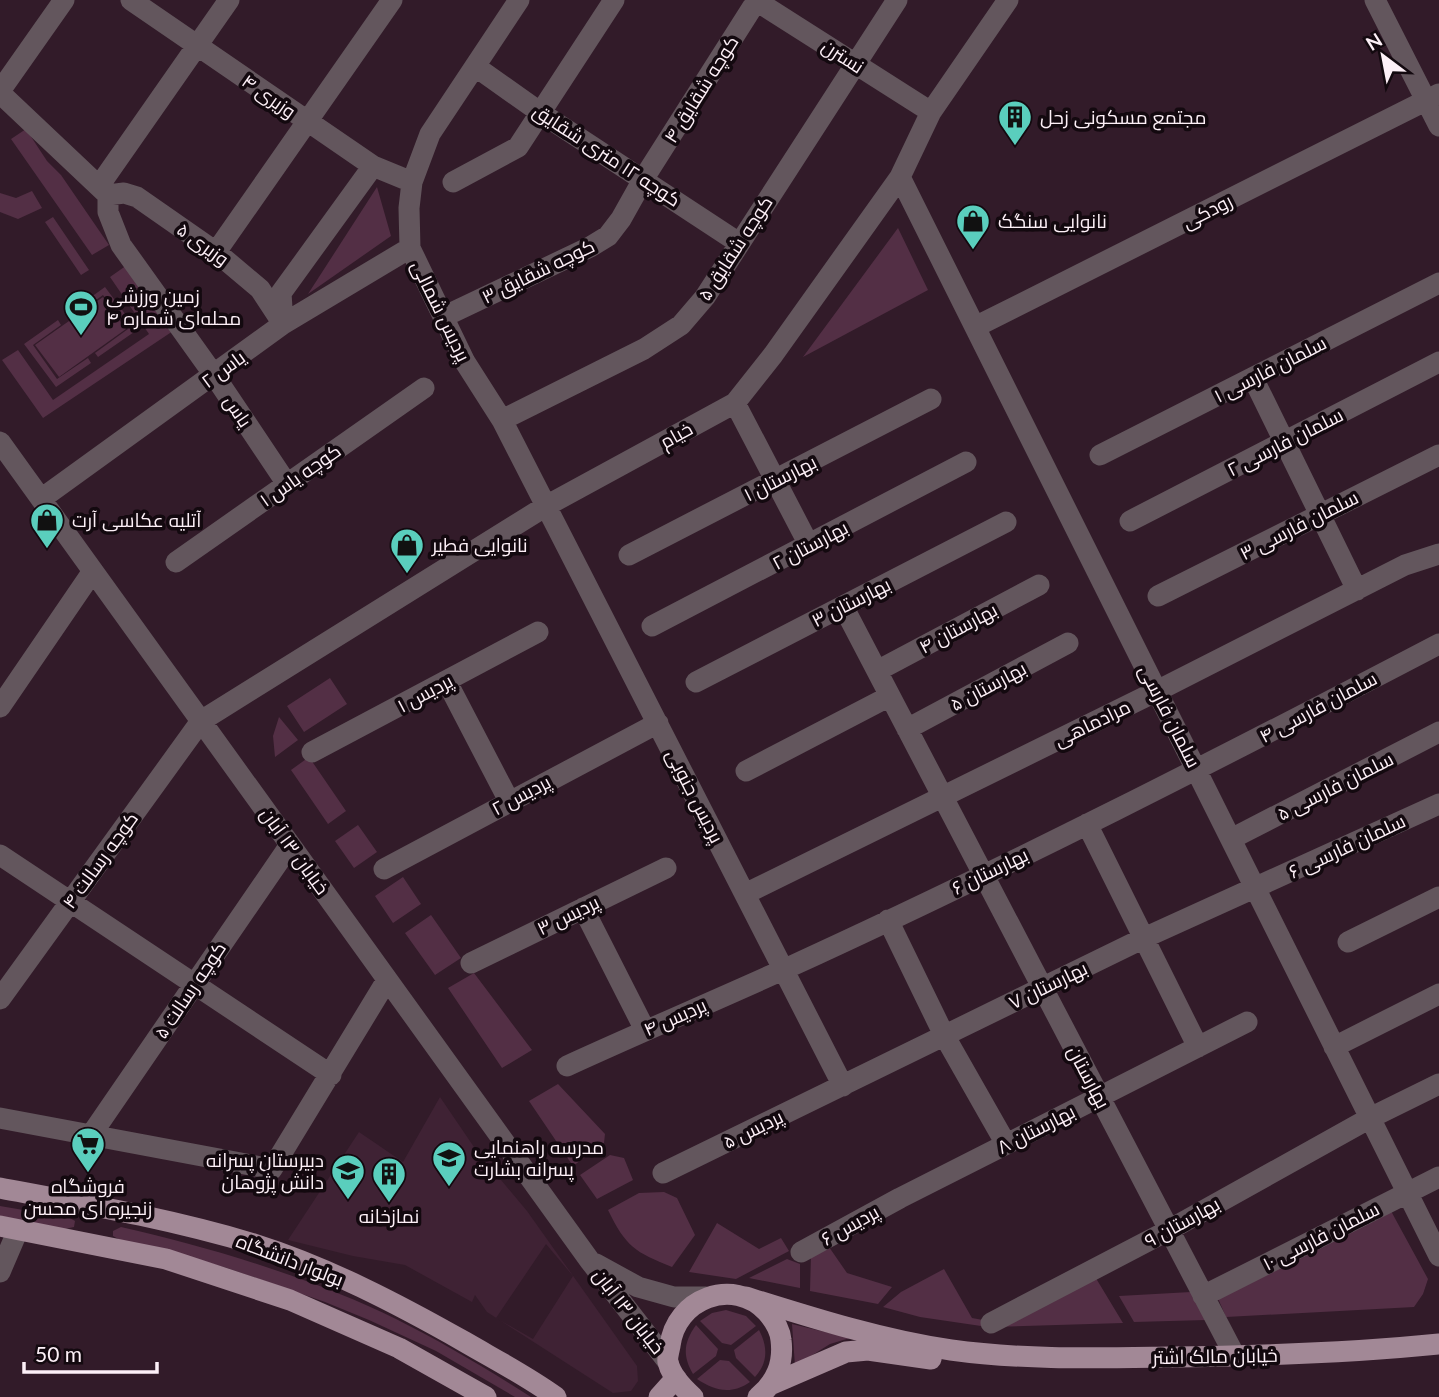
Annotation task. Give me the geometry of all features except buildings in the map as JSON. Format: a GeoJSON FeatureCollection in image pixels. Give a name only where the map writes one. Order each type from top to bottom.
{"type":"FeatureCollection","features":[{"type":"Feature","properties":{"kind":"main road","name":"بولوار دانشگاه"},"geometry":{"type":"LineString","coordinates":[[0,1188],[176,1223],[256,1245],[335,1276],[416,1314],[556,1397]]}},
{"type":"Feature","properties":{"kind":"main road"},"geometry":{"type":"LineString","coordinates":[[80,1242],[86,1205]]}},
{"type":"Feature","properties":{"kind":"main road","name":"بولوار دانشگاه"},"geometry":{"type":"LineString","coordinates":[[9,1228],[166,1259],[290,1300],[399,1348],[486,1397]]}},
{"type":"Feature","properties":{"kind":"main road","name":"خیابان مالک اشتر"},"geometry":{"type":"LineString","coordinates":[[706,1297],[719,1294],[746,1297],[834,1324],[921,1344],[992,1355],[1071,1358],[1235,1356],[1352,1353],[1439,1344]]}},
{"type":"Feature","properties":{"kind":"main road"},"geometry":{"type":"LineString","coordinates":[[659,1397],[672,1370],[671,1336],[678,1319],[691,1306],[706,1297]]}},
{"type":"Feature","properties":{"kind":"main road"},"geometry":{"type":"LineString","coordinates":[[746,1297],[761,1306],[773,1318],[783,1351],[780,1368],[762,1393]]}},
{"type":"Feature","properties":{"kind":"main road","name":"خیابان مالک اشتر"},"geometry":{"type":"LineString","coordinates":[[762,1393],[846,1352],[868,1350],[961,1364],[992,1355]]}},
{"type":"Feature","properties":{"kind":"main road"},"geometry":{"type":"LineString","coordinates":[[672,1370],[694,1397]]}},
{"type":"Feature","properties":{"kind":"street"},"geometry":{"type":"LineString","coordinates":[[64,0],[0,92],[103,191],[229,0]]}},
{"type":"Feature","properties":{"kind":"street","name":"وزیری ۴"},"geometry":{"type":"LineString","coordinates":[[131,0],[373,166],[412,182]]}},
{"type":"Feature","properties":{"kind":"street"},"geometry":{"type":"LineString","coordinates":[[216,252],[392,0]]}},
{"type":"Feature","properties":{"kind":"street","name":"پردیس شمالی"},"geometry":{"type":"LineString","coordinates":[[519,0],[430,134],[412,182],[409,208],[410,248],[464,362],[502,420],[546,506]]}},
{"type":"Feature","properties":{"kind":"street"},"geometry":{"type":"LineString","coordinates":[[453,183],[518,147],[614,0]]}},
{"type":"Feature","properties":{"kind":"street","name":"نسترن"},"geometry":{"type":"LineString","coordinates":[[757,0],[930,112]]}},
{"type":"Feature","properties":{"kind":"street","name":"کوچه شقایق ۴"},"geometry":{"type":"LineString","coordinates":[[644,178],[757,0]]}},
{"type":"Feature","properties":{"kind":"street","name":"کوچه شقایق ۵"},"geometry":{"type":"LineString","coordinates":[[502,420],[644,349],[681,325],[705,297],[897,0]]}},
{"type":"Feature","properties":{"kind":"street","name":"خیام"},"geometry":{"type":"LineString","coordinates":[[201,720],[546,506],[735,403],[774,355],[900,177],[930,112],[1008,0]]}},
{"type":"Feature","properties":{"kind":"street"},"geometry":{"type":"LineString","coordinates":[[1375,0],[1432,97],[1439,126]]}},
{"type":"Feature","properties":{"kind":"street","name":"کوچه ۱۲ متری شقایق"},"geometry":{"type":"LineString","coordinates":[[476,67],[739,243]]}},
{"type":"Feature","properties":{"kind":"street","name":"رودکی"},"geometry":{"type":"LineString","coordinates":[[975,327],[1432,97]]}},
{"type":"Feature","properties":{"kind":"street"},"geometry":{"type":"LineString","coordinates":[[283,324],[281,293],[373,166]]}},
{"type":"Feature","properties":{"kind":"street","name":"سلمان فارسی"},"geometry":{"type":"LineString","coordinates":[[900,177],[1439,1256]]}},
{"type":"Feature","properties":{"kind":"street","name":"کوچه شقایق ۳"},"geometry":{"type":"LineString","coordinates":[[443,317],[608,236],[644,178]]}},
{"type":"Feature","properties":{"kind":"street","name":"وزیری ۵"},"geometry":{"type":"LineString","coordinates":[[103,191],[137,197],[216,252],[260,289],[283,324]]}},
{"type":"Feature","properties":{"kind":"street","name":"یاس"},"geometry":{"type":"LineString","coordinates":[[103,191],[121,245],[214,375],[287,484]]}},
{"type":"Feature","properties":{"kind":"street","name":"یاس ۲"},"geometry":{"type":"LineString","coordinates":[[41,499],[283,324],[410,248]]}},
{"type":"Feature","properties":{"kind":"street","name":"سلمان فارسی ۱"},"geometry":{"type":"LineString","coordinates":[[1100,454],[1439,283]]}},
{"type":"Feature","properties":{"kind":"street","name":"سلمان فارسی ۲"},"geometry":{"type":"LineString","coordinates":[[1130,521],[1439,362]]}},
{"type":"Feature","properties":{"kind":"street"},"geometry":{"type":"LineString","coordinates":[[1253,378],[1357,590]]}},
{"type":"Feature","properties":{"kind":"street","name":"کوچه یاس ۱"},"geometry":{"type":"LineString","coordinates":[[176,562],[424,388]]}},
{"type":"Feature","properties":{"kind":"street","name":"بهارستان ۱"},"geometry":{"type":"LineString","coordinates":[[629,555],[931,400]]}},
{"type":"Feature","properties":{"kind":"street"},"geometry":{"type":"LineString","coordinates":[[735,403],[809,545]]}},
{"type":"Feature","properties":{"kind":"street","name":"خیابان ۱۳ آبان"},"geometry":{"type":"LineString","coordinates":[[0,442],[590,1261],[672,1370]]}},
{"type":"Feature","properties":{"kind":"street","name":"سلمان فارسی ۳"},"geometry":{"type":"LineString","coordinates":[[1158,596],[1439,455]]}},
{"type":"Feature","properties":{"kind":"street","name":"بهارستان ۲"},"geometry":{"type":"LineString","coordinates":[[652,626],[967,462]]}},
{"type":"Feature","properties":{"kind":"street","name":"پردیس جنوبی"},"geometry":{"type":"LineString","coordinates":[[546,506],[843,1086]]}},
{"type":"Feature","properties":{"kind":"street","name":"بهارستان ۳"},"geometry":{"type":"LineString","coordinates":[[696,682],[1006,522]]}},
{"type":"Feature","properties":{"kind":"street","name":"مرادماهی"},"geometry":{"type":"LineString","coordinates":[[745,894],[1157,691],[1405,565],[1439,554]]}},
{"type":"Feature","properties":{"kind":"street"},"geometry":{"type":"LineString","coordinates":[[2,701],[93,571]]}},
{"type":"Feature","properties":{"kind":"street","name":"بهارستان ۴"},"geometry":{"type":"LineString","coordinates":[[877,671],[1039,585]]}},
{"type":"Feature","properties":{"kind":"street","name":"بهارستان"},"geometry":{"type":"LineString","coordinates":[[844,606],[1235,1356]]}},
{"type":"Feature","properties":{"kind":"street","name":"پردیس ۱"},"geometry":{"type":"LineString","coordinates":[[312,752],[538,632]]}},
{"type":"Feature","properties":{"kind":"street","name":"بهارستان ۵"},"geometry":{"type":"LineString","coordinates":[[907,729],[1068,643]]}},
{"type":"Feature","properties":{"kind":"street","name":"سلمان فارسی ۴"},"geometry":{"type":"LineString","coordinates":[[1196,771],[1439,644]]}},
{"type":"Feature","properties":{"kind":"street"},"geometry":{"type":"LineString","coordinates":[[447,682],[509,801]]}},
{"type":"Feature","properties":{"kind":"street"},"geometry":{"type":"LineString","coordinates":[[747,771],[890,696]]}},
{"type":"Feature","properties":{"kind":"street","name":"کوچه رسالت ۴"},"geometry":{"type":"LineString","coordinates":[[0,999],[201,720]]}},
{"type":"Feature","properties":{"kind":"street","name":"پردیس ۲"},"geometry":{"type":"LineString","coordinates":[[384,869],[658,723]]}},
{"type":"Feature","properties":{"kind":"street","name":"سلمان فارسی ۵"},"geometry":{"type":"LineString","coordinates":[[1231,839],[1439,732]]}},
{"type":"Feature","properties":{"kind":"street","name":"بهارستان ۶"},"geometry":{"type":"LineString","coordinates":[[784,970],[1196,771]]}},
{"type":"Feature","properties":{"kind":"street","name":"سلمان فارسی ۶"},"geometry":{"type":"LineString","coordinates":[[1255,888],[1439,804]]}},
{"type":"Feature","properties":{"kind":"street"},"geometry":{"type":"LineString","coordinates":[[1087,824],[1198,1047]]}},
{"type":"Feature","properties":{"kind":"street","name":"کوچه رسالت ۵"},"geometry":{"type":"LineString","coordinates":[[91,1135],[290,845]]}},
{"type":"Feature","properties":{"kind":"street"},"geometry":{"type":"LineString","coordinates":[[0,855],[331,1075]]}},
{"type":"Feature","properties":{"kind":"street","name":"پردیس ۳"},"geometry":{"type":"LineString","coordinates":[[471,963],[666,868]]}},
{"type":"Feature","properties":{"kind":"street","name":"بهارستان ۷"},"geometry":{"type":"LineString","coordinates":[[843,1086],[1144,938],[1255,888]]}},
{"type":"Feature","properties":{"kind":"street"},"geometry":{"type":"LineString","coordinates":[[1348,942],[1439,897]]}},
{"type":"Feature","properties":{"kind":"street"},"geometry":{"type":"LineString","coordinates":[[583,908],[645,1030]]}},
{"type":"Feature","properties":{"kind":"street"},"geometry":{"type":"LineString","coordinates":[[888,920],[944,1035],[1006,1144]]}},
{"type":"Feature","properties":{"kind":"street","name":"پردیس ۴"},"geometry":{"type":"LineString","coordinates":[[566,1066],[784,970]]}},
{"type":"Feature","properties":{"kind":"street"},"geometry":{"type":"LineString","coordinates":[[0,1118],[272,1169],[387,980]]}},
{"type":"Feature","properties":{"kind":"street"},"geometry":{"type":"LineString","coordinates":[[1335,1047],[1439,994]]}},
{"type":"Feature","properties":{"kind":"street","name":"بهارستان ۸"},"geometry":{"type":"LineString","coordinates":[[900,1198],[1247,1022]]}},
{"type":"Feature","properties":{"kind":"street","name":"بهارستان ۹"},"geometry":{"type":"LineString","coordinates":[[992,1323],[1169,1230],[1370,1118],[1439,1084]]}},
{"type":"Feature","properties":{"kind":"street","name":"پردیس ۵"},"geometry":{"type":"LineString","coordinates":[[663,1173],[843,1086]]}},
{"type":"Feature","properties":{"kind":"street","name":"سلمان فارسی ۱۰"},"geometry":{"type":"LineString","coordinates":[[1203,1296],[1439,1177]]}},
{"type":"Feature","properties":{"kind":"street","name":"پردیس ۶"},"geometry":{"type":"LineString","coordinates":[[801,1252],[900,1198]]}},
{"type":"Feature","properties":{"kind":"street"},"geometry":{"type":"LineString","coordinates":[[0,1272],[9,1228]]}},
{"type":"Feature","properties":{"kind":"street","name":"خیابان ۱۳ آبان"},"geometry":{"type":"LineString","coordinates":[[590,1261],[638,1287],[674,1297],[706,1297]]}},
{"type":"Feature","properties":{"kind":"shaded area"},"geometry":{"type":"Polygon","coordinates":[[[26,129],[109,245],[92,255],[11,139],[26,129]]]}},
{"type":"Feature","properties":{"kind":"shaded area"},"geometry":{"type":"Polygon","coordinates":[[[377,187],[391,236],[308,294],[377,187]]]}},
{"type":"Feature","properties":{"kind":"shaded area"},"geometry":{"type":"Polygon","coordinates":[[[32,191],[42,208],[18,219],[0,212],[0,193],[16,198],[32,191]]]}},
{"type":"Feature","properties":{"kind":"shaded area"},"geometry":{"type":"Polygon","coordinates":[[[53,217],[89,270],[81,275],[45,222],[53,217]]]}},
{"type":"Feature","properties":{"kind":"shaded area"},"geometry":{"type":"Polygon","coordinates":[[[898,228],[928,290],[803,357],[898,228]]]}},
{"type":"Feature","properties":{"kind":"shaded area"},"geometry":{"type":"Polygon","coordinates":[[[127,265],[173,331],[43,418],[2,360],[18,350],[53,400],[149,334],[110,277],[127,265]]]}},
{"type":"Feature","properties":{"kind":"shaded area"},"geometry":{"type":"Polygon","coordinates":[[[105,287],[137,330],[98,357],[95,353],[128,329],[103,295],[69,319],[66,315],[105,287]]]}},
{"type":"Feature","properties":{"kind":"shaded area","name":"زمین ورزشی محله‌ای شماره ۴"},"geometry":{"type":"Polygon","coordinates":[[[103,297],[126,329],[59,377],[35,345],[103,297]]]}},
{"type":"Feature","properties":{"kind":"shaded area"},"geometry":{"type":"Polygon","coordinates":[[[58,320],[61,325],[33,345],[57,379],[88,358],[91,363],[56,387],[24,344],[58,320]]]}},
{"type":"Feature","properties":{"kind":"shaded area"},"geometry":{"type":"Polygon","coordinates":[[[330,678],[347,704],[304,732],[287,706],[330,678]]]}},
{"type":"Feature","properties":{"kind":"shaded area"},"geometry":{"type":"Polygon","coordinates":[[[279,717],[298,740],[275,757],[273,736],[279,717]]]}},
{"type":"Feature","properties":{"kind":"shaded area"},"geometry":{"type":"Polygon","coordinates":[[[309,757],[346,811],[328,824],[291,770],[309,757]]]}},
{"type":"Feature","properties":{"kind":"shaded area"},"geometry":{"type":"Polygon","coordinates":[[[358,825],[377,852],[354,868],[335,841],[358,825]]]}},
{"type":"Feature","properties":{"kind":"shaded area"},"geometry":{"type":"Polygon","coordinates":[[[403,877],[421,904],[393,923],[375,896],[403,877]]]}},
{"type":"Feature","properties":{"kind":"shaded area"},"geometry":{"type":"Polygon","coordinates":[[[431,915],[461,958],[435,975],[405,933],[431,915]]]}},
{"type":"Feature","properties":{"kind":"shaded area"},"geometry":{"type":"Polygon","coordinates":[[[474,973],[532,1050],[502,1068],[448,988],[474,973]]]}},
{"type":"Feature","properties":{"kind":"shaded area"},"geometry":{"type":"Polygon","coordinates":[[[558,1084],[605,1134],[604,1143],[573,1166],[529,1101],[558,1084]]]}},
{"type":"Feature","properties":{"kind":"shaded area"},"geometry":{"type":"Polygon","coordinates":[[[440,1097],[476,1150],[527,1211],[637,1366],[638,1381],[631,1391],[613,1393],[499,1320],[533,1339],[573,1276],[546,1244],[496,1318],[487,1312],[475,1295],[472,1302],[405,1265],[288,1240],[359,1132],[403,1162],[440,1097]]]}},
{"type":"Feature","properties":{"kind":"shaded area"},"geometry":{"type":"Polygon","coordinates":[[[610,1155],[624,1158],[633,1180],[597,1199],[580,1175],[610,1155]]]}},
{"type":"Feature","properties":{"kind":"shaded area"},"geometry":{"type":"Polygon","coordinates":[[[664,1192],[677,1198],[695,1235],[672,1267],[633,1247],[620,1232],[608,1210],[639,1193],[664,1192]]]}},
{"type":"Feature","properties":{"kind":"shaded area"},"geometry":{"type":"Polygon","coordinates":[[[0,1206],[70,1218],[75,1221],[74,1227],[65,1229],[0,1216],[0,1206]]]}},
{"type":"Feature","properties":{"kind":"shaded area"},"geometry":{"type":"Polygon","coordinates":[[[1391,1211],[1428,1279],[1423,1294],[1414,1307],[1226,1317],[1217,1296],[1391,1211]]]}},
{"type":"Feature","properties":{"kind":"shaded area"},"geometry":{"type":"Polygon","coordinates":[[[717,1223],[759,1249],[781,1238],[789,1251],[736,1279],[689,1272],[717,1223]]]}},
{"type":"Feature","properties":{"kind":"shaded area"},"geometry":{"type":"Polygon","coordinates":[[[121,1227],[226,1254],[365,1304],[464,1356],[531,1397],[515,1397],[436,1351],[325,1302],[227,1268],[122,1241],[113,1236],[113,1231],[121,1227]]]}},
{"type":"Feature","properties":{"kind":"shaded area"},"geometry":{"type":"Polygon","coordinates":[[[829,1247],[847,1273],[892,1287],[878,1304],[810,1291],[811,1255],[829,1247]]]}},
{"type":"Feature","properties":{"kind":"shaded area"},"geometry":{"type":"Polygon","coordinates":[[[787,1259],[800,1264],[800,1288],[749,1278],[787,1259]]]}},
{"type":"Feature","properties":{"kind":"shaded area"},"geometry":{"type":"Polygon","coordinates":[[[944,1269],[972,1318],[983,1320],[981,1326],[920,1317],[883,1307],[901,1292],[944,1269]]]}},
{"type":"Feature","properties":{"kind":"shaded area"},"geometry":{"type":"Polygon","coordinates":[[[1094,1275],[1123,1323],[991,1327],[1094,1275]]]}},
{"type":"Feature","properties":{"kind":"shaded area"},"geometry":{"type":"Polygon","coordinates":[[[1191,1292],[1206,1320],[1134,1322],[1119,1296],[1191,1292]]]}},
{"type":"Feature","properties":{"kind":"shaded area"},"geometry":{"type":"Polygon","coordinates":[[[726,1310],[746,1316],[756,1326],[731,1345],[722,1343],[700,1321],[712,1313],[726,1310]]]}},
{"type":"Feature","properties":{"kind":"shaded area"},"geometry":{"type":"Polygon","coordinates":[[[792,1324],[850,1338],[830,1344],[795,1366],[792,1324]]]}},
{"type":"Feature","properties":{"kind":"shaded area"},"geometry":{"type":"Polygon","coordinates":[[[696,1325],[718,1349],[716,1356],[693,1374],[687,1361],[686,1349],[696,1325]]]}},
{"type":"Feature","properties":{"kind":"shaded area"},"geometry":{"type":"Polygon","coordinates":[[[759,1330],[765,1355],[755,1377],[736,1358],[734,1350],[759,1330]]]}},
{"type":"Feature","properties":{"kind":"shaded area"},"geometry":{"type":"Polygon","coordinates":[[[720,1360],[729,1361],[750,1382],[736,1389],[723,1390],[697,1379],[720,1360]]]}},
{"type":"Feature","properties":{"kind":"place","name":"مجتمع مسکونی زحل"},"geometry":{"type":"Point","coordinates":[1015,147]}},
{"type":"Feature","properties":{"kind":"place","name":"نانوایی سنگک"},"geometry":{"type":"Point","coordinates":[973,251]}},
{"type":"Feature","properties":{"kind":"place","name":"زمین ورزشی محله‌ای شماره ۴"},"geometry":{"type":"Point","coordinates":[81,337]}},
{"type":"Feature","properties":{"kind":"place","name":"آتلیه عکاسی آرت"},"geometry":{"type":"Point","coordinates":[47,550]}},
{"type":"Feature","properties":{"kind":"place","name":"نانوایی فطیر"},"geometry":{"type":"Point","coordinates":[407,575]}},
{"type":"Feature","properties":{"kind":"place","name":"فروشگاه زنجیره ای محسن"},"geometry":{"type":"Point","coordinates":[88,1174]}},
{"type":"Feature","properties":{"kind":"place","name":"مدرسه راهنمایی پسرانه بشارت"},"geometry":{"type":"Point","coordinates":[449,1188]}},
{"type":"Feature","properties":{"kind":"place","name":"دبیرستان پسرانه دانش پژوهان"},"geometry":{"type":"Point","coordinates":[348,1201]}},
{"type":"Feature","properties":{"kind":"place","name":"نمازخانه"},"geometry":{"type":"Point","coordinates":[389,1204]}}]}
